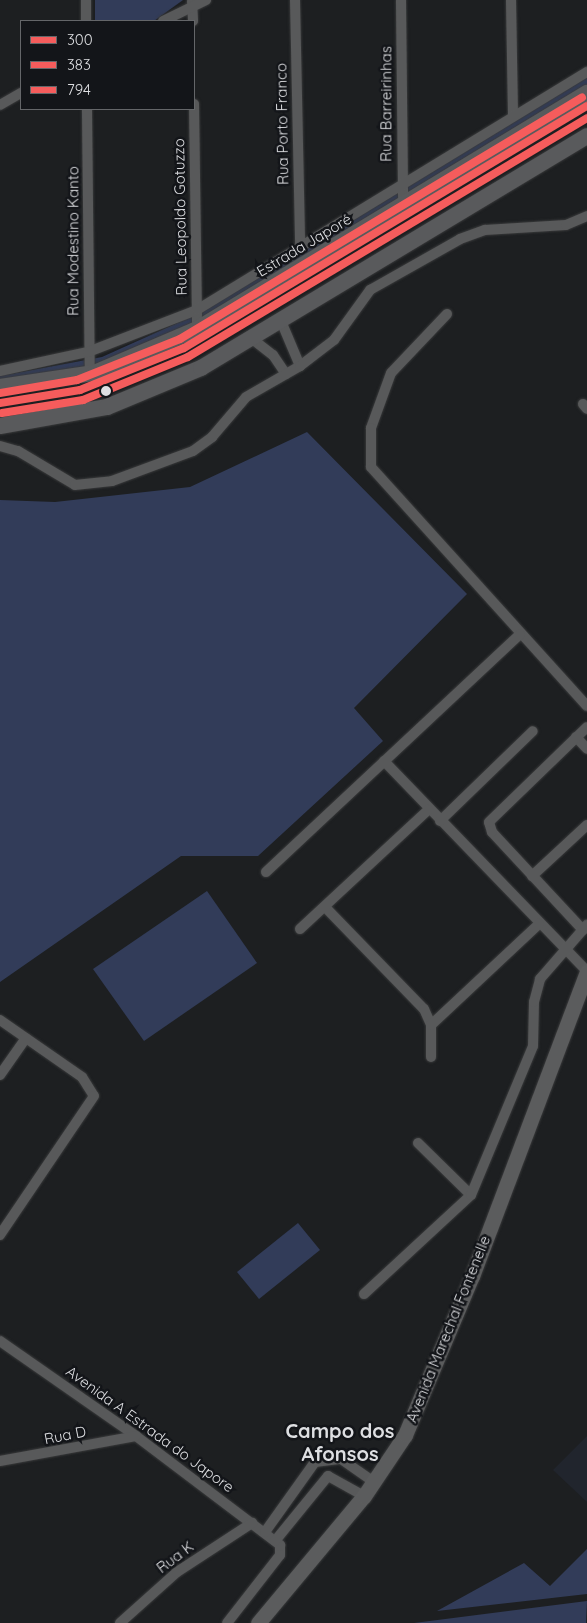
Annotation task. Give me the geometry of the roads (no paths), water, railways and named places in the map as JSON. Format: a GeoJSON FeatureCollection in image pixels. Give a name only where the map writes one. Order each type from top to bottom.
{"type":"FeatureCollection","features":[{"type":"Feature","properties":{"kind":"main road","name":"Estrada Japoré"},"geometry":{"type":"LineString","coordinates":[[0,387],[90,374],[197,329],[403,208],[587,93]]}},
{"type":"Feature","properties":{"kind":"main road"},"geometry":{"type":"LineString","coordinates":[[0,426],[107,407],[202,368],[587,136]]}},
{"type":"Feature","properties":{"kind":"main road","name":"Avenida Marechal Fontenelle"},"geometry":{"type":"LineString","coordinates":[[258,1623],[364,1496],[405,1435],[472,1276],[587,971]]}},
{"type":"Feature","properties":{"kind":"street"},"geometry":{"type":"LineString","coordinates":[[86,0],[86,20]]}},
{"type":"Feature","properties":{"kind":"street"},"geometry":{"type":"LineString","coordinates":[[165,20],[192,4],[206,0]]}},
{"type":"Feature","properties":{"kind":"street","name":"Rua Porto Franco"},"geometry":{"type":"LineString","coordinates":[[295,0],[300,247]]}},
{"type":"Feature","properties":{"kind":"street","name":"Rua Barreirinhas"},"geometry":{"type":"LineString","coordinates":[[401,0],[403,208]]}},
{"type":"Feature","properties":{"kind":"street"},"geometry":{"type":"LineString","coordinates":[[511,0],[513,116]]}},
{"type":"Feature","properties":{"kind":"street"},"geometry":{"type":"LineString","coordinates":[[192,4],[192,20]]}},
{"type":"Feature","properties":{"kind":"street","name":"Estrada Japoré"},"geometry":{"type":"LineString","coordinates":[[0,371],[88,352],[197,310],[587,72]]}},
{"type":"Feature","properties":{"kind":"street"},"geometry":{"type":"LineString","coordinates":[[0,104],[20,94]]}},
{"type":"Feature","properties":{"kind":"street","name":"Rua Modestino Kanto"},"geometry":{"type":"LineString","coordinates":[[86,110],[88,352],[90,374]]}},
{"type":"Feature","properties":{"kind":"street","name":"Rua Leopoldo Gotuzzo"},"geometry":{"type":"LineString","coordinates":[[194,110],[197,329]]}},
{"type":"Feature","properties":{"kind":"street"},"geometry":{"type":"LineString","coordinates":[[0,446],[18,450],[75,486],[112,481],[193,451],[212,437],[246,397],[300,366],[334,340],[370,290],[460,239],[512,225],[566,225],[587,216]]}},
{"type":"Feature","properties":{"kind":"street"},"geometry":{"type":"LineString","coordinates":[[447,314],[391,373],[371,428],[371,467],[587,706]]}},
{"type":"Feature","properties":{"kind":"street"},"geometry":{"type":"LineString","coordinates":[[281,321],[300,366]]}},
{"type":"Feature","properties":{"kind":"street"},"geometry":{"type":"LineString","coordinates":[[251,338],[273,355],[286,374]]}},
{"type":"Feature","properties":{"kind":"street"},"geometry":{"type":"LineString","coordinates":[[266,872],[520,634]]}},
{"type":"Feature","properties":{"kind":"street"},"geometry":{"type":"LineString","coordinates":[[364,1294],[471,1195],[534,1046],[534,1002],[540,979],[585,927],[532,876],[492,832],[489,822],[587,727]]}},
{"type":"Feature","properties":{"kind":"street"},"geometry":{"type":"LineString","coordinates":[[440,821],[533,732]]}},
{"type":"Feature","properties":{"kind":"street"},"geometry":{"type":"LineString","coordinates":[[576,737],[587,749]]}},
{"type":"Feature","properties":{"kind":"street"},"geometry":{"type":"LineString","coordinates":[[384,762],[563,951],[587,971]]}},
{"type":"Feature","properties":{"kind":"street"},"geometry":{"type":"LineString","coordinates":[[300,929],[428,810]]}},
{"type":"Feature","properties":{"kind":"street"},"geometry":{"type":"LineString","coordinates":[[532,876],[587,825]]}},
{"type":"Feature","properties":{"kind":"street"},"geometry":{"type":"LineString","coordinates":[[325,907],[424,1009],[431,1025],[431,1057]]}},
{"type":"Feature","properties":{"kind":"street"},"geometry":{"type":"LineString","coordinates":[[431,1025],[539,924]]}},
{"type":"Feature","properties":{"kind":"street"},"geometry":{"type":"LineString","coordinates":[[0,1020],[90,1084],[93,1102],[0,1235]]}},
{"type":"Feature","properties":{"kind":"street"},"geometry":{"type":"LineString","coordinates":[[0,1075],[26,1038]]}},
{"type":"Feature","properties":{"kind":"street"},"geometry":{"type":"LineString","coordinates":[[418,1143],[471,1195]]}},
{"type":"Feature","properties":{"kind":"street","name":"Avenida A Estrada do Japore"},"geometry":{"type":"LineString","coordinates":[[0,1341],[136,1436],[265,1532],[277,1543]]}},
{"type":"Feature","properties":{"kind":"street","name":"Rua D"},"geometry":{"type":"LineString","coordinates":[[0,1461],[136,1436]]}},
{"type":"Feature","properties":{"kind":"street"},"geometry":{"type":"LineString","coordinates":[[265,1532],[308,1469],[323,1459],[341,1459],[374,1482]]}},
{"type":"Feature","properties":{"kind":"street"},"geometry":{"type":"LineString","coordinates":[[323,1459],[328,1476],[364,1496]]}},
{"type":"Feature","properties":{"kind":"street"},"geometry":{"type":"LineString","coordinates":[[227,1623],[280,1555],[277,1543],[296,1515],[328,1476]]}},
{"type":"Feature","properties":{"kind":"street"},"geometry":{"type":"LineString","coordinates":[[283,1506],[296,1515]]}},
{"type":"Feature","properties":{"kind":"street","name":"Rua K"},"geometry":{"type":"LineString","coordinates":[[120,1623],[177,1572],[252,1523]]}},
{"type":"Feature","properties":{"kind":"district","name":"Campo dos Afonsos"},"geometry":{"type":"Point","coordinates":[340,1442]}}]}
